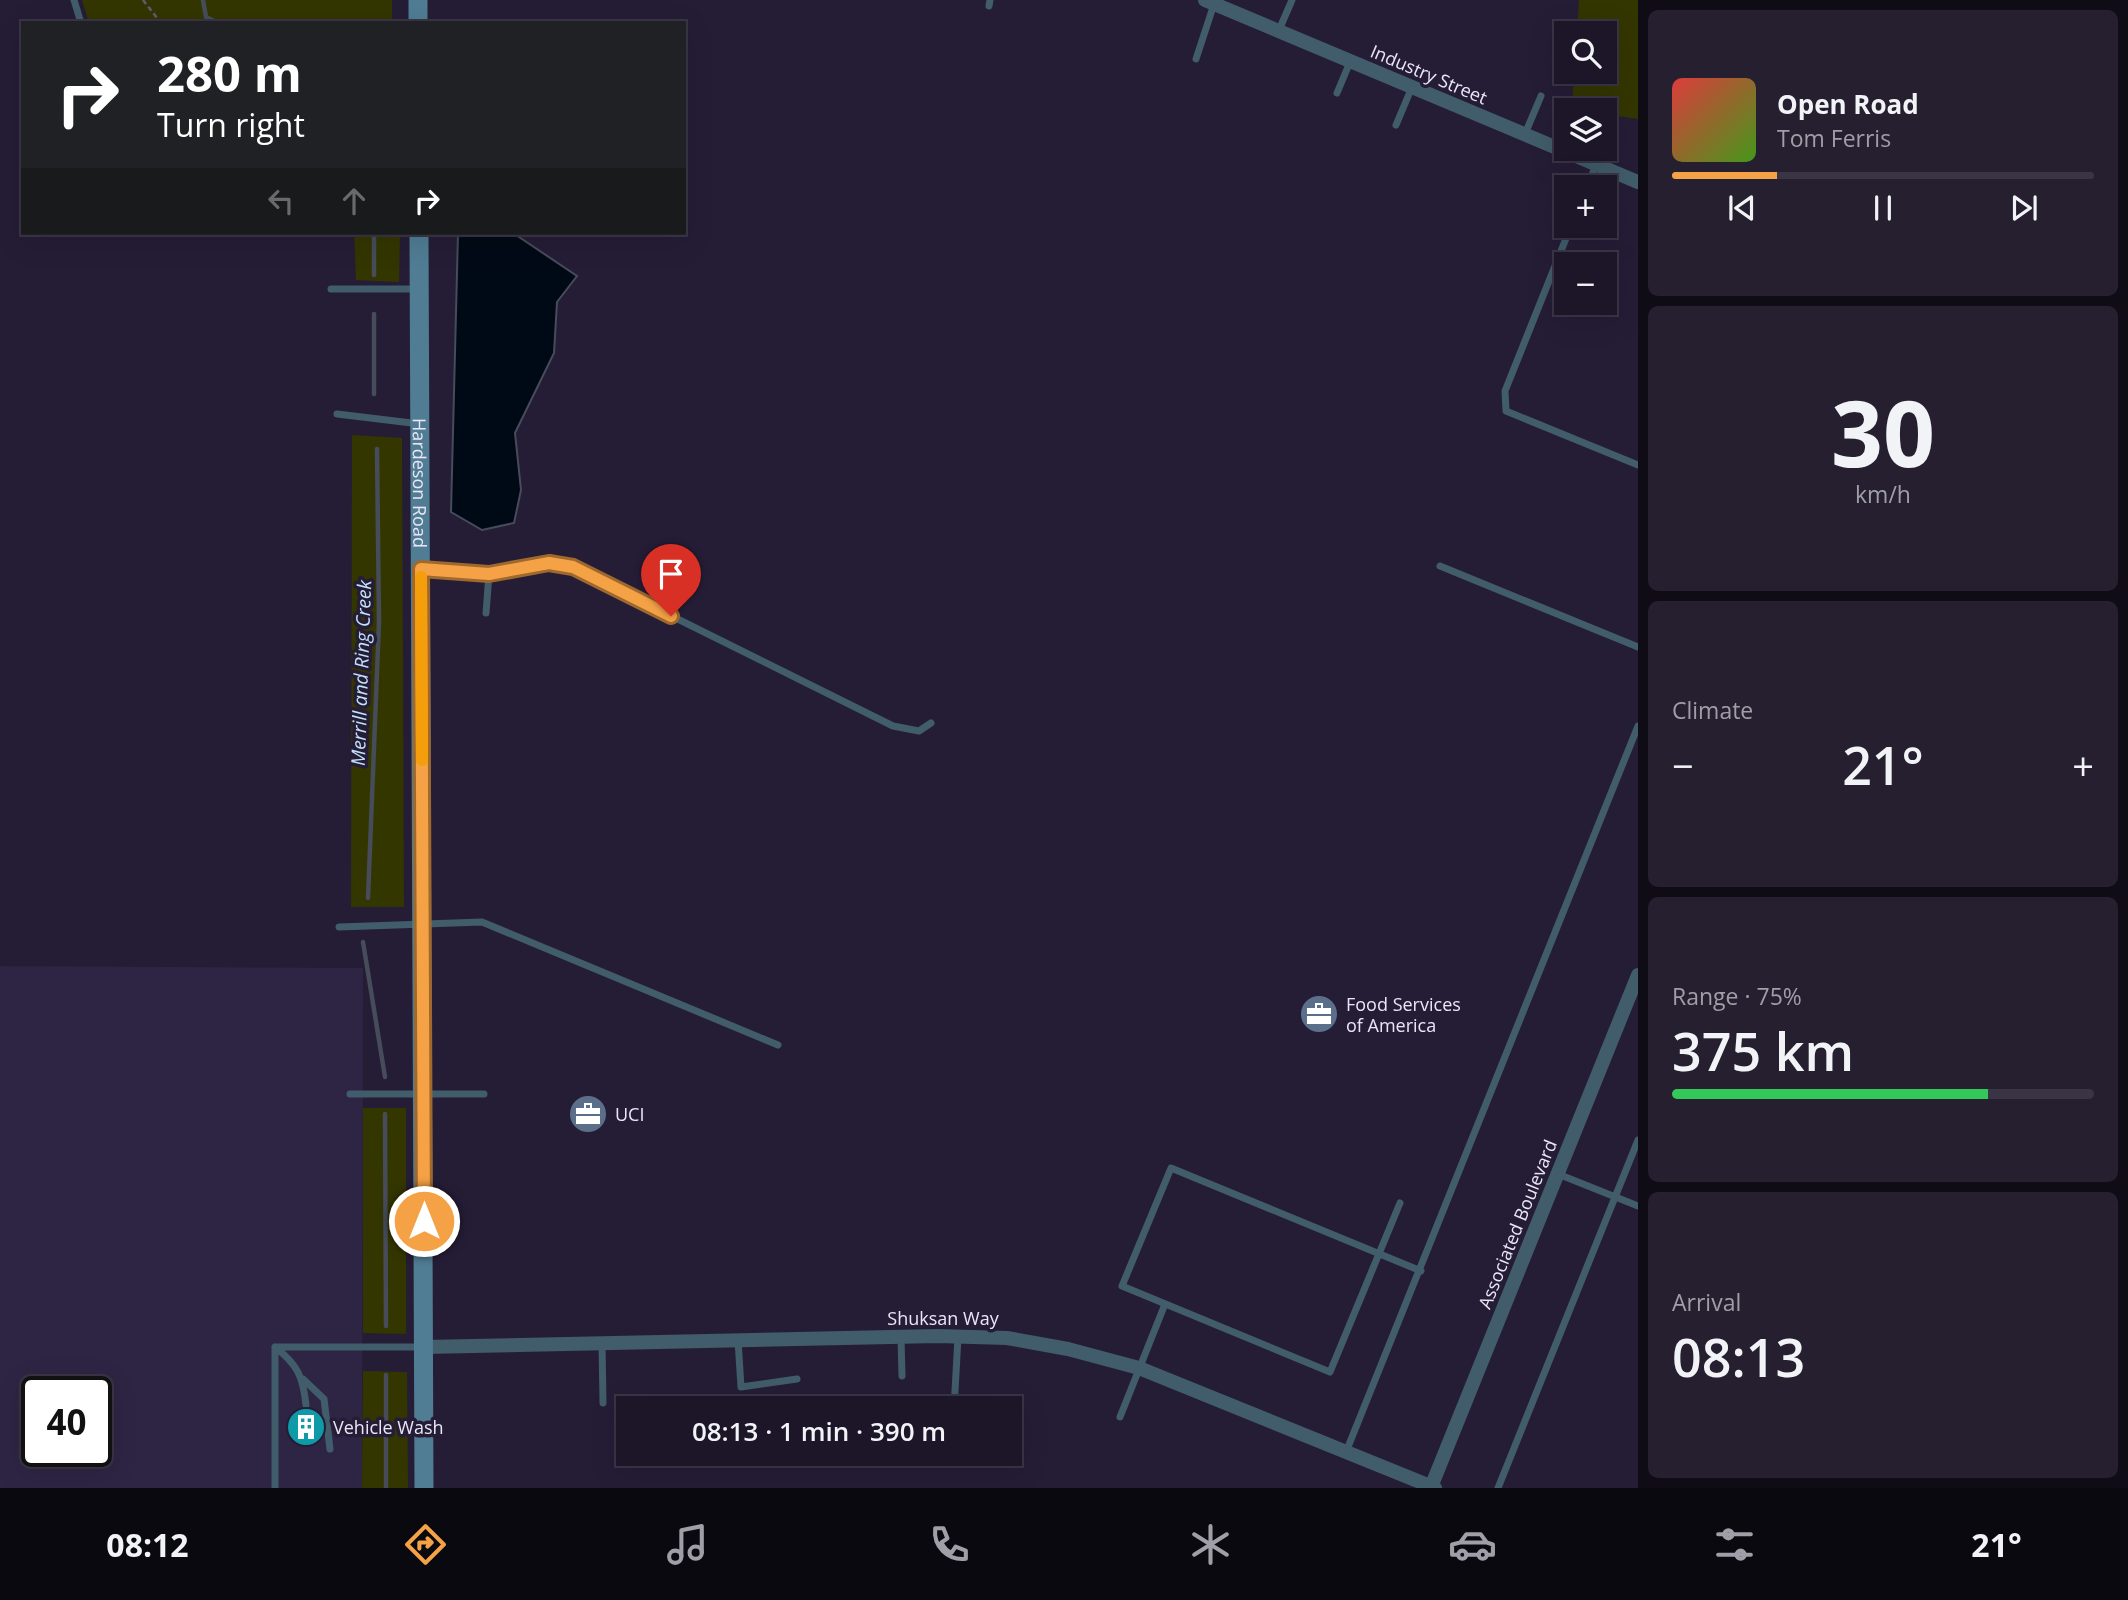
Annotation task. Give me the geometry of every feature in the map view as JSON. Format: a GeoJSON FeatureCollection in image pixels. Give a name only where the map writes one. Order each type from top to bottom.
{"type":"FeatureCollection","features":[{"type":"Feature","properties":{"kind":"street"},"geometry":{"type":"LineString","coordinates":[[418,0],[418,21]]}},
{"type":"Feature","properties":{"kind":"street","name":"Industry Street"},"geometry":{"type":"LineString","coordinates":[[1213,2],[1638,182]]}},
{"type":"Feature","properties":{"kind":"street","name":"Hardeson Road"},"geometry":{"type":"LineString","coordinates":[[419,235],[424,1488]]}},
{"type":"Feature","properties":{"kind":"street","name":"Associated Boulevard"},"geometry":{"type":"LineString","coordinates":[[1433,1487],[1638,975]]}},
{"type":"Feature","properties":{"kind":"street","name":"Shuksan Way"},"geometry":{"type":"LineString","coordinates":[[424,1347],[901,1336],[1007,1338],[1068,1349],[1139,1368],[1433,1487]]}},
{"type":"Feature","properties":{"kind":"lane"},"geometry":{"type":"LineString","coordinates":[[74,0],[80,21]]}},
{"type":"Feature","properties":{"kind":"lane"},"geometry":{"type":"LineString","coordinates":[[1279,30],[1292,0]]}},
{"type":"Feature","properties":{"kind":"lane"},"geometry":{"type":"LineString","coordinates":[[1196,59],[1213,2]]}},
{"type":"Feature","properties":{"kind":"lane"},"geometry":{"type":"LineString","coordinates":[[1337,93],[1351,61]]}},
{"type":"Feature","properties":{"kind":"lane"},"geometry":{"type":"LineString","coordinates":[[1396,125],[1412,87]]}},
{"type":"Feature","properties":{"kind":"lane"},"geometry":{"type":"LineString","coordinates":[[1524,135],[1541,96]]}},
{"type":"Feature","properties":{"kind":"lane"},"geometry":{"type":"LineString","coordinates":[[1592,175],[1596,165]]}},
{"type":"Feature","properties":{"kind":"lane"},"geometry":{"type":"LineString","coordinates":[[1566,238],[1505,391],[1506,411],[1638,465]]}},
{"type":"Feature","properties":{"kind":"lane"},"geometry":{"type":"LineString","coordinates":[[331,289],[420,289]]}},
{"type":"Feature","properties":{"kind":"lane"},"geometry":{"type":"LineString","coordinates":[[337,414],[420,424]]}},
{"type":"Feature","properties":{"kind":"lane"},"geometry":{"type":"LineString","coordinates":[[421,569],[489,574],[549,563],[573,567],[893,726],[919,731],[931,723]]}},
{"type":"Feature","properties":{"kind":"lane"},"geometry":{"type":"LineString","coordinates":[[1440,566],[1638,648]]}},
{"type":"Feature","properties":{"kind":"lane"},"geometry":{"type":"LineString","coordinates":[[486,613],[489,574]]}},
{"type":"Feature","properties":{"kind":"lane"},"geometry":{"type":"LineString","coordinates":[[1346,1452],[1638,726]]}},
{"type":"Feature","properties":{"kind":"lane"},"geometry":{"type":"LineString","coordinates":[[339,927],[482,922],[778,1045]]}},
{"type":"Feature","properties":{"kind":"lane"},"geometry":{"type":"LineString","coordinates":[[350,1094],[484,1094]]}},
{"type":"Feature","properties":{"kind":"lane"},"geometry":{"type":"LineString","coordinates":[[1498,1488],[1638,1140]]}},
{"type":"Feature","properties":{"kind":"lane"},"geometry":{"type":"LineString","coordinates":[[1400,1203],[1379,1254],[1330,1372],[1122,1286],[1171,1168],[1379,1254],[1421,1271]]}},
{"type":"Feature","properties":{"kind":"lane"},"geometry":{"type":"LineString","coordinates":[[1558,1174],[1638,1206]]}},
{"type":"Feature","properties":{"kind":"lane"},"geometry":{"type":"LineString","coordinates":[[1120,1418],[1165,1304]]}},
{"type":"Feature","properties":{"kind":"lane"},"geometry":{"type":"LineString","coordinates":[[901,1336],[902,1376]]}},
{"type":"Feature","properties":{"kind":"lane"},"geometry":{"type":"LineString","coordinates":[[955,1396],[958,1336]]}},
{"type":"Feature","properties":{"kind":"lane"},"geometry":{"type":"LineString","coordinates":[[738,1340],[741,1387],[797,1379]]}},
{"type":"Feature","properties":{"kind":"lane"},"geometry":{"type":"LineString","coordinates":[[602,1343],[603,1403]]}},
{"type":"Feature","properties":{"kind":"lane"},"geometry":{"type":"LineString","coordinates":[[275,1347],[424,1347]]}},
{"type":"Feature","properties":{"kind":"lane"},"geometry":{"type":"LineString","coordinates":[[275,1347],[293,1361],[303,1379],[324,1399],[330,1449]]}},
{"type":"Feature","properties":{"kind":"lane"},"geometry":{"type":"LineString","coordinates":[[275,1347],[275,1488]]}},
{"type":"Feature","properties":{"kind":"lane"},"geometry":{"type":"LineString","coordinates":[[303,1379],[306,1405]]}},
{"type":"Feature","properties":{"kind":"path"},"geometry":{"type":"LineString","coordinates":[[143,0],[159,21]]}},
{"type":"Feature","properties":{"kind":"shaded area"},"geometry":{"type":"Polygon","coordinates":[[[82,0],[392,0],[392,21],[88,21],[82,0]]]}},
{"type":"Feature","properties":{"kind":"shaded area"},"geometry":{"type":"Polygon","coordinates":[[[1579,0],[1638,0],[1638,119],[1617,116],[1617,98],[1573,98],[1573,84],[1617,84],[1617,21],[1578,21],[1579,0]]]}},
{"type":"Feature","properties":{"kind":"shaded area"},"geometry":{"type":"Polygon","coordinates":[[[354,235],[400,235],[399,282],[356,280],[354,235]]]}},
{"type":"Feature","properties":{"kind":"shaded area"},"geometry":{"type":"Polygon","coordinates":[[[458,235],[516,235],[577,276],[557,302],[554,353],[515,433],[521,490],[514,523],[482,530],[451,512],[458,235]]]}},
{"type":"Feature","properties":{"kind":"shaded area"},"geometry":{"type":"Polygon","coordinates":[[[352,435],[402,438],[404,907],[351,907],[352,435]]]}},
{"type":"Feature","properties":{"kind":"shaded area"},"geometry":{"type":"Polygon","coordinates":[[[0,966],[363,968],[362,1488],[0,1488],[0,966]]]}},
{"type":"Feature","properties":{"kind":"shaded area"},"geometry":{"type":"Polygon","coordinates":[[[363,1108],[406,1108],[406,1334],[363,1333],[363,1108]]]}},
{"type":"Feature","properties":{"kind":"shaded area"},"geometry":{"type":"Polygon","coordinates":[[[363,1371],[407,1372],[408,1488],[362,1488],[363,1371]]]}},
{"type":"Feature","properties":{"kind":"waterway","name":"Merrill and Ring Creek"},"geometry":{"type":"LineString","coordinates":[[203,0],[206,17],[214,21]]}},
{"type":"Feature","properties":{"kind":"waterway","name":"Merrill and Ring Creek"},"geometry":{"type":"LineString","coordinates":[[374,235],[374,275]]}},
{"type":"Feature","properties":{"kind":"waterway","name":"Merrill and Ring Creek"},"geometry":{"type":"LineString","coordinates":[[374,314],[374,394]]}},
{"type":"Feature","properties":{"kind":"waterway","name":"Merrill and Ring Creek"},"geometry":{"type":"LineString","coordinates":[[368,898],[379,622],[377,449]]}},
{"type":"Feature","properties":{"kind":"waterway","name":"Merrill and Ring Creek"},"geometry":{"type":"LineString","coordinates":[[363,942],[385,1077]]}},
{"type":"Feature","properties":{"kind":"waterway","name":"Merrill and Ring Creek"},"geometry":{"type":"LineString","coordinates":[[385,1114],[386,1326]]}},
{"type":"Feature","properties":{"kind":"waterway","name":"Merrill and Ring Creek"},"geometry":{"type":"LineString","coordinates":[[386,1375],[386,1488]]}},
{"type":"Feature","properties":{"kind":"slow traffic"},"geometry":{"type":"LineString","coordinates":[[421,577],[422,760]]}},
{"type":"Feature","properties":{"kind":"place","name":"Food Services of America"},"geometry":{"type":"Point","coordinates":[1319,1014]}},
{"type":"Feature","properties":{"kind":"place","name":"UCI"},"geometry":{"type":"Point","coordinates":[588,1114]}},
{"type":"Feature","properties":{"kind":"place","name":"Vehicle Wash"},"geometry":{"type":"Point","coordinates":[306,1427]}},
{"type":"Feature","properties":{"kind":"route"},"geometry":{"type":"LineString","coordinates":[[424,1221],[421,569],[489,574],[549,563],[573,567],[671,616]]}}]}
